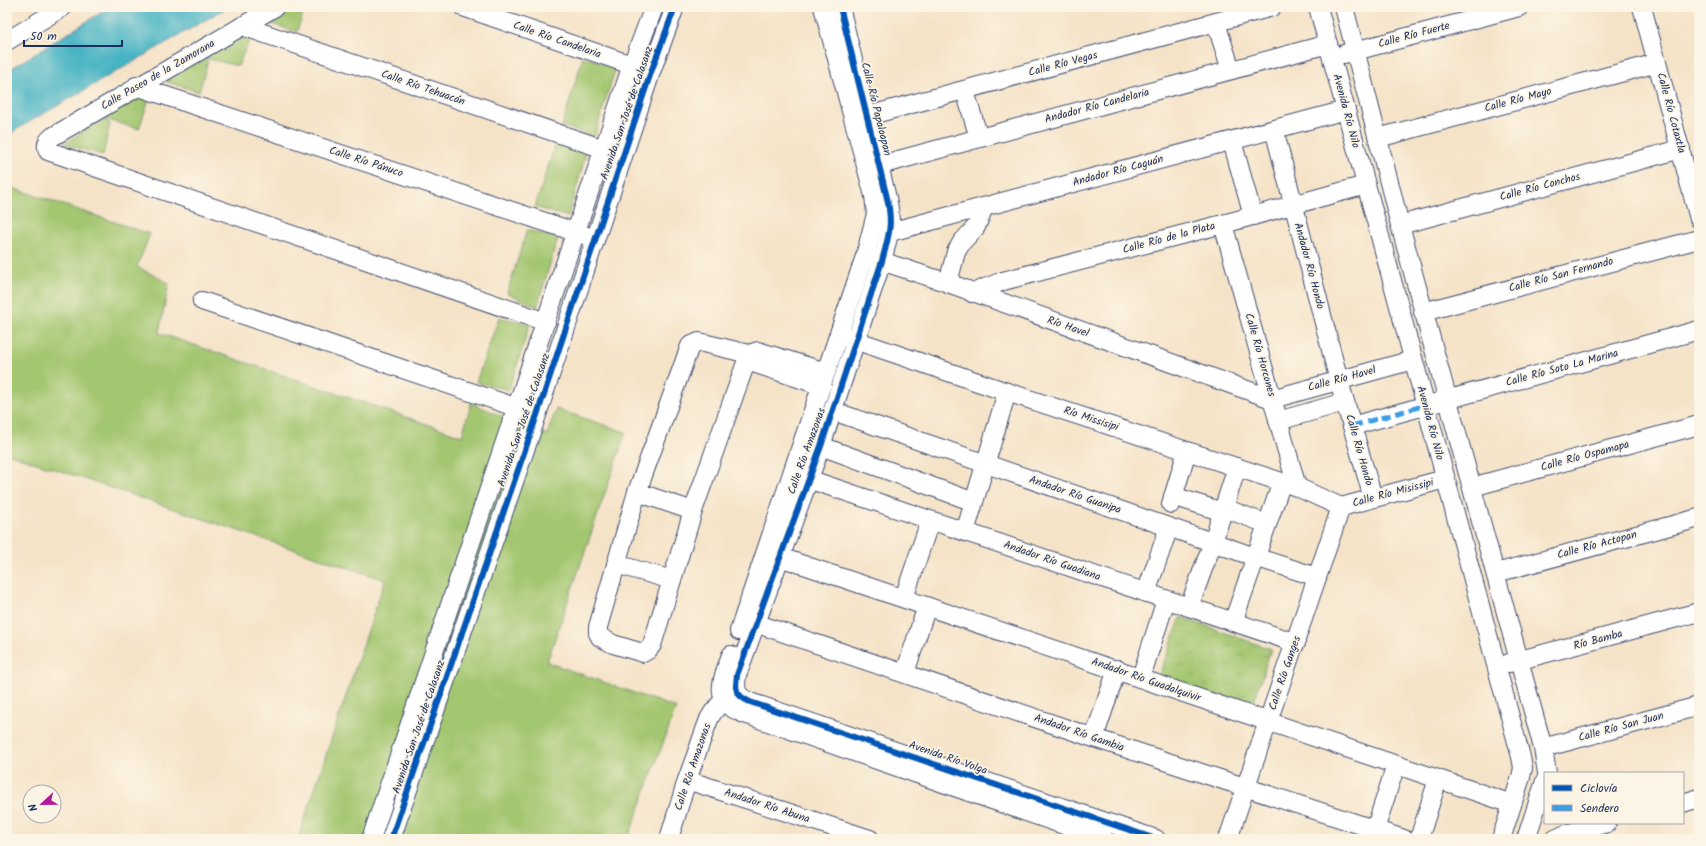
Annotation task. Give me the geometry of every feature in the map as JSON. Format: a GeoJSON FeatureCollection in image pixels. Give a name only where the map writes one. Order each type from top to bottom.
{"type":"FeatureCollection","features":[{"type":"Feature","properties":{"kind":"street"},"geometry":{"type":"LineString","coordinates":[[7,41],[63,7]]}},
{"type":"Feature","properties":{"kind":"street","name":"Calle Paseo de la Zamorana"},"geometry":{"type":"LineString","coordinates":[[275,7],[136,86],[52,137],[47,141],[46,146],[48,151],[53,154],[546,322]]}},
{"type":"Feature","properties":{"kind":"street","name":"Calle Río Candelaria"},"geometry":{"type":"LineString","coordinates":[[463,7],[652,72]]}},
{"type":"Feature","properties":{"kind":"street","name":"Avenida San José de Calasanz"},"geometry":{"type":"LineString","coordinates":[[371,839],[632,65],[654,7]]}},
{"type":"Feature","properties":{"kind":"street","name":"Avenida San José de Calasanz"},"geometry":{"type":"LineString","coordinates":[[391,839],[537,415],[675,7]]}},
{"type":"Feature","properties":{"kind":"street","name":"Calle Río Papaloapan"},"geometry":{"type":"LineString","coordinates":[[822,7],[860,118],[873,167],[874,196],[886,221]]}},
{"type":"Feature","properties":{"kind":"street","name":"Calle Río Vegas"},"geometry":{"type":"LineString","coordinates":[[860,118],[965,91],[1272,7]]}},
{"type":"Feature","properties":{"kind":"street","name":"Avenida Río Nilo"},"geometry":{"type":"LineString","coordinates":[[1318,7],[1523,768],[1501,839]]}},
{"type":"Feature","properties":{"kind":"street","name":"Avenida Río Nilo"},"geometry":{"type":"LineString","coordinates":[[1344,7],[1423,312],[1543,748],[1547,772]]}},
{"type":"Feature","properties":{"kind":"street","name":"Calle Río Fuerte"},"geometry":{"type":"LineString","coordinates":[[1330,50],[1355,51],[1519,7]]}},
{"type":"Feature","properties":{"kind":"street","name":"Calle Río Cotaxtla"},"geometry":{"type":"LineString","coordinates":[[1642,7],[1699,219]]}},
{"type":"Feature","properties":{"kind":"street","name":"Calle Río Papaloapan"},"geometry":{"type":"LineString","coordinates":[[843,8],[860,118]]}},
{"type":"Feature","properties":{"kind":"street"},"geometry":{"type":"LineString","coordinates":[[1216,23],[1231,70]]}},
{"type":"Feature","properties":{"kind":"street","name":"Calle Río Tehuacán"},"geometry":{"type":"LineString","coordinates":[[242,26],[604,149]]}},
{"type":"Feature","properties":{"kind":"street","name":"Andador Río Candelaria"},"geometry":{"type":"LineString","coordinates":[[873,167],[1231,70],[1330,50]]}},
{"type":"Feature","properties":{"kind":"street","name":"Calle Río Mayo"},"geometry":{"type":"LineString","coordinates":[[1378,138],[1658,63]]}},
{"type":"Feature","properties":{"kind":"street","name":"Calle Río Pánuco"},"geometry":{"type":"LineString","coordinates":[[136,86],[576,232],[595,240]]}},
{"type":"Feature","properties":{"kind":"street"},"geometry":{"type":"LineString","coordinates":[[965,91],[978,138]]}},
{"type":"Feature","properties":{"kind":"street","name":"Andador Río Caguán"},"geometry":{"type":"LineString","coordinates":[[886,221],[984,207],[1346,110]]}},
{"type":"Feature","properties":{"kind":"street","name":"Andador Río Hondo"},"geometry":{"type":"LineString","coordinates":[[1274,129],[1292,205],[1345,402]]}},
{"type":"Feature","properties":{"kind":"street"},"geometry":{"type":"LineString","coordinates":[[1232,141],[1253,216]]}},
{"type":"Feature","properties":{"kind":"street","name":"Calle Río Conchos"},"geometry":{"type":"LineString","coordinates":[[1400,225],[1681,149]]}},
{"type":"Feature","properties":{"kind":"street","name":"Calle Río de la Plata"},"geometry":{"type":"LineString","coordinates":[[972,293],[1003,281],[1366,185]]}},
{"type":"Feature","properties":{"kind":"street"},"geometry":{"type":"LineString","coordinates":[[948,283],[956,252],[962,242],[970,236],[976,227],[984,207]]}},
{"type":"Feature","properties":{"kind":"street","name":"Calle Río Amazonas"},"geometry":{"type":"LineString","coordinates":[[669,839],[686,780],[711,715],[713,710],[730,696],[780,557],[793,498],[824,379],[865,256],[886,221]]}},
{"type":"Feature","properties":{"kind":"street","name":"Calle Río Amazonas"},"geometry":{"type":"LineString","coordinates":[[730,696],[722,683],[793,498],[808,480],[821,446],[882,261],[886,221]]}},
{"type":"Feature","properties":{"kind":"street","name":"Calle Río Horcones"},"geometry":{"type":"LineString","coordinates":[[1223,224],[1278,422],[1290,484]]}},
{"type":"Feature","properties":{"kind":"street","name":"Calle Río San Fernando"},"geometry":{"type":"LineString","coordinates":[[1423,312],[1699,239]]}},
{"type":"Feature","properties":{"kind":"street","name":"Río Havel"},"geometry":{"type":"LineString","coordinates":[[865,256],[948,283],[972,293],[1272,399]]}},
{"type":"Feature","properties":{"kind":"street"},"geometry":{"type":"LineString","coordinates":[[202,301],[537,415]]}},
{"type":"Feature","properties":{"kind":"street","name":"Calle Río Soto La Marina"},"geometry":{"type":"LineString","coordinates":[[1352,426],[1699,330]]}},
{"type":"Feature","properties":{"kind":"street","name":"Río Missisipi"},"geometry":{"type":"LineString","coordinates":[[839,334],[1007,392],[1290,484],[1341,507]]}},
{"type":"Feature","properties":{"kind":"street"},"geometry":{"type":"LineString","coordinates":[[749,354],[693,511],[652,645],[643,653],[613,644],[600,638],[598,632],[616,564],[638,492],[690,346],[699,342],[749,354],[758,351],[824,379]]}},
{"type":"Feature","properties":{"kind":"street","name":"Calle Río Havel"},"geometry":{"type":"LineString","coordinates":[[1272,399],[1413,360]]}},
{"type":"Feature","properties":{"kind":"street"},"geometry":{"type":"LineString","coordinates":[[965,532],[1007,392]]}},
{"type":"Feature","properties":{"kind":"street"},"geometry":{"type":"LineString","coordinates":[[1278,422],[1345,402]]}},
{"type":"Feature","properties":{"kind":"street","name":"Calle Río Hondo"},"geometry":{"type":"LineString","coordinates":[[1345,402],[1373,498]]}},
{"type":"Feature","properties":{"kind":"street","name":"Andador Río Guanipa"},"geometry":{"type":"LineString","coordinates":[[833,411],[1317,577]]}},
{"type":"Feature","properties":{"kind":"street","name":"Calle Río Ospamapa"},"geometry":{"type":"LineString","coordinates":[[1472,487],[1699,425]]}},
{"type":"Feature","properties":{"kind":"street"},"geometry":{"type":"LineString","coordinates":[[821,446],[974,502]]}},
{"type":"Feature","properties":{"kind":"street"},"geometry":{"type":"LineString","coordinates":[[1187,451],[1172,500],[1223,510],[1267,524]]}},
{"type":"Feature","properties":{"kind":"street"},"geometry":{"type":"LineString","coordinates":[[1189,608],[1213,542],[1237,467]]}},
{"type":"Feature","properties":{"kind":"street","name":"Calle Río Misissipi"},"geometry":{"type":"LineString","coordinates":[[1341,507],[1445,479]]}},
{"type":"Feature","properties":{"kind":"street","name":"Andador Río Guadiana"},"geometry":{"type":"LineString","coordinates":[[808,480],[1296,643]]}},
{"type":"Feature","properties":{"kind":"street"},"geometry":{"type":"LineString","coordinates":[[1233,622],[1267,524],[1290,484]]}},
{"type":"Feature","properties":{"kind":"street"},"geometry":{"type":"LineString","coordinates":[[638,492],[693,511]]}},
{"type":"Feature","properties":{"kind":"street","name":"Calle Río Ganges"},"geometry":{"type":"LineString","coordinates":[[1228,839],[1296,643],[1341,507]]}},
{"type":"Feature","properties":{"kind":"street","name":"Calle Río Actopan"},"geometry":{"type":"LineString","coordinates":[[1496,573],[1699,518]]}},
{"type":"Feature","properties":{"kind":"street"},"geometry":{"type":"LineString","coordinates":[[904,598],[930,521]]}},
{"type":"Feature","properties":{"kind":"street"},"geometry":{"type":"LineString","coordinates":[[1146,593],[1169,527]]}},
{"type":"Feature","properties":{"kind":"street","name":"Andador Río Guadalquivir"},"geometry":{"type":"LineString","coordinates":[[780,557],[1141,677],[1268,722],[1512,804]]}},
{"type":"Feature","properties":{"kind":"street"},"geometry":{"type":"LineString","coordinates":[[616,564],[672,580]]}},
{"type":"Feature","properties":{"kind":"street"},"geometry":{"type":"LineString","coordinates":[[458,583],[477,589]]}},
{"type":"Feature","properties":{"kind":"street"},"geometry":{"type":"LineString","coordinates":[[1141,677],[1166,600]]}},
{"type":"Feature","properties":{"kind":"street"},"geometry":{"type":"LineString","coordinates":[[905,673],[927,606]]}},
{"type":"Feature","properties":{"kind":"street","name":"Río Bamba"},"geometry":{"type":"LineString","coordinates":[[1496,667],[1699,612]]}},
{"type":"Feature","properties":{"kind":"street","name":"Andador Río Gambia"},"geometry":{"type":"LineString","coordinates":[[755,623],[1094,738],[1245,787],[1374,834],[1404,839]]}},
{"type":"Feature","properties":{"kind":"street"},"geometry":{"type":"LineString","coordinates":[[1094,738],[1117,669]]}},
{"type":"Feature","properties":{"kind":"street"},"geometry":{"type":"LineString","coordinates":[[730,696],[728,705],[742,714],[1104,839]]}},
{"type":"Feature","properties":{"kind":"street","name":"Avenida Río Volga"},"geometry":{"type":"LineString","coordinates":[[730,696],[740,698],[1146,837]]}},
{"type":"Feature","properties":{"kind":"street","name":"Calle Río San Juan"},"geometry":{"type":"LineString","coordinates":[[1543,748],[1699,706]]}},
{"type":"Feature","properties":{"kind":"street"},"geometry":{"type":"LineString","coordinates":[[1374,834],[1396,765]]}},
{"type":"Feature","properties":{"kind":"street"},"geometry":{"type":"LineString","coordinates":[[1418,839],[1438,779]]}},
{"type":"Feature","properties":{"kind":"street","name":"Andador Río Abuna"},"geometry":{"type":"LineString","coordinates":[[686,780],[870,839]]}},
{"type":"Feature","properties":{"kind":"street"},"geometry":{"type":"LineString","coordinates":[[1526,839],[1544,785]]}},
{"type":"Feature","properties":{"kind":"street"},"geometry":{"type":"LineString","coordinates":[[1684,803],[1699,798]]}},
{"type":"Feature","properties":{"kind":"street"},"geometry":{"type":"LineString","coordinates":[[1555,839],[1566,834],[1604,824]]}},
{"type":"Feature","properties":{"kind":"green space"},"geometry":{"type":"Polygon","coordinates":[[[289,7],[305,7],[297,32],[265,22],[289,7]]]}},
{"type":"Feature","properties":{"kind":"green space"},"geometry":{"type":"Polygon","coordinates":[[[241,34],[250,39],[238,66],[205,58],[208,61],[199,92],[165,81],[241,34]]]}},
{"type":"Feature","properties":{"kind":"green space"},"geometry":{"type":"Polygon","coordinates":[[[583,57],[616,67],[594,137],[562,126],[583,57]]]}},
{"type":"Feature","properties":{"kind":"green space"},"geometry":{"type":"Polygon","coordinates":[[[141,96],[149,99],[139,129],[104,119],[110,124],[103,155],[64,144],[102,118],[141,96]]]}},
{"type":"Feature","properties":{"kind":"green space"},"geometry":{"type":"Polygon","coordinates":[[[556,142],[586,154],[568,217],[535,207],[556,142]]]}},
{"type":"Feature","properties":{"kind":"green space"},"geometry":{"type":"Polygon","coordinates":[[[7,186],[150,234],[137,267],[169,283],[159,333],[462,436],[471,403],[547,435],[556,409],[626,432],[547,662],[676,708],[628,839],[513,839],[500,835],[498,839],[298,838],[385,580],[7,453],[7,186]]]}},
{"type":"Feature","properties":{"kind":"green space"},"geometry":{"type":"Polygon","coordinates":[[[527,230],[558,238],[537,307],[507,293],[527,230]]]}},
{"type":"Feature","properties":{"kind":"green space"},"geometry":{"type":"Polygon","coordinates":[[[499,317],[530,324],[509,390],[476,382],[499,317]]]}},
{"type":"Feature","properties":{"kind":"green space"},"geometry":{"type":"Polygon","coordinates":[[[1181,617],[1271,649],[1251,711],[1158,678],[1181,617]]]}},
{"type":"Feature","properties":{"kind":"water"},"geometry":{"type":"Polygon","coordinates":[[[110,7],[228,7],[7,135],[7,71],[110,7]]]}},
{"type":"Feature","properties":{"kind":"marked path"},"geometry":{"type":"LineString","coordinates":[[1352,426],[1426,405]]}},
{"type":"Feature","properties":{"kind":"cycle path"},"geometry":{"type":"LineString","coordinates":[[391,839],[537,415],[651,72],[675,7]]}},
{"type":"Feature","properties":{"kind":"cycle path"},"geometry":{"type":"LineString","coordinates":[[840,7],[889,207],[890,223],[887,244],[821,446],[737,675],[737,692],[741,697],[750,702],[1156,839]]}}]}
